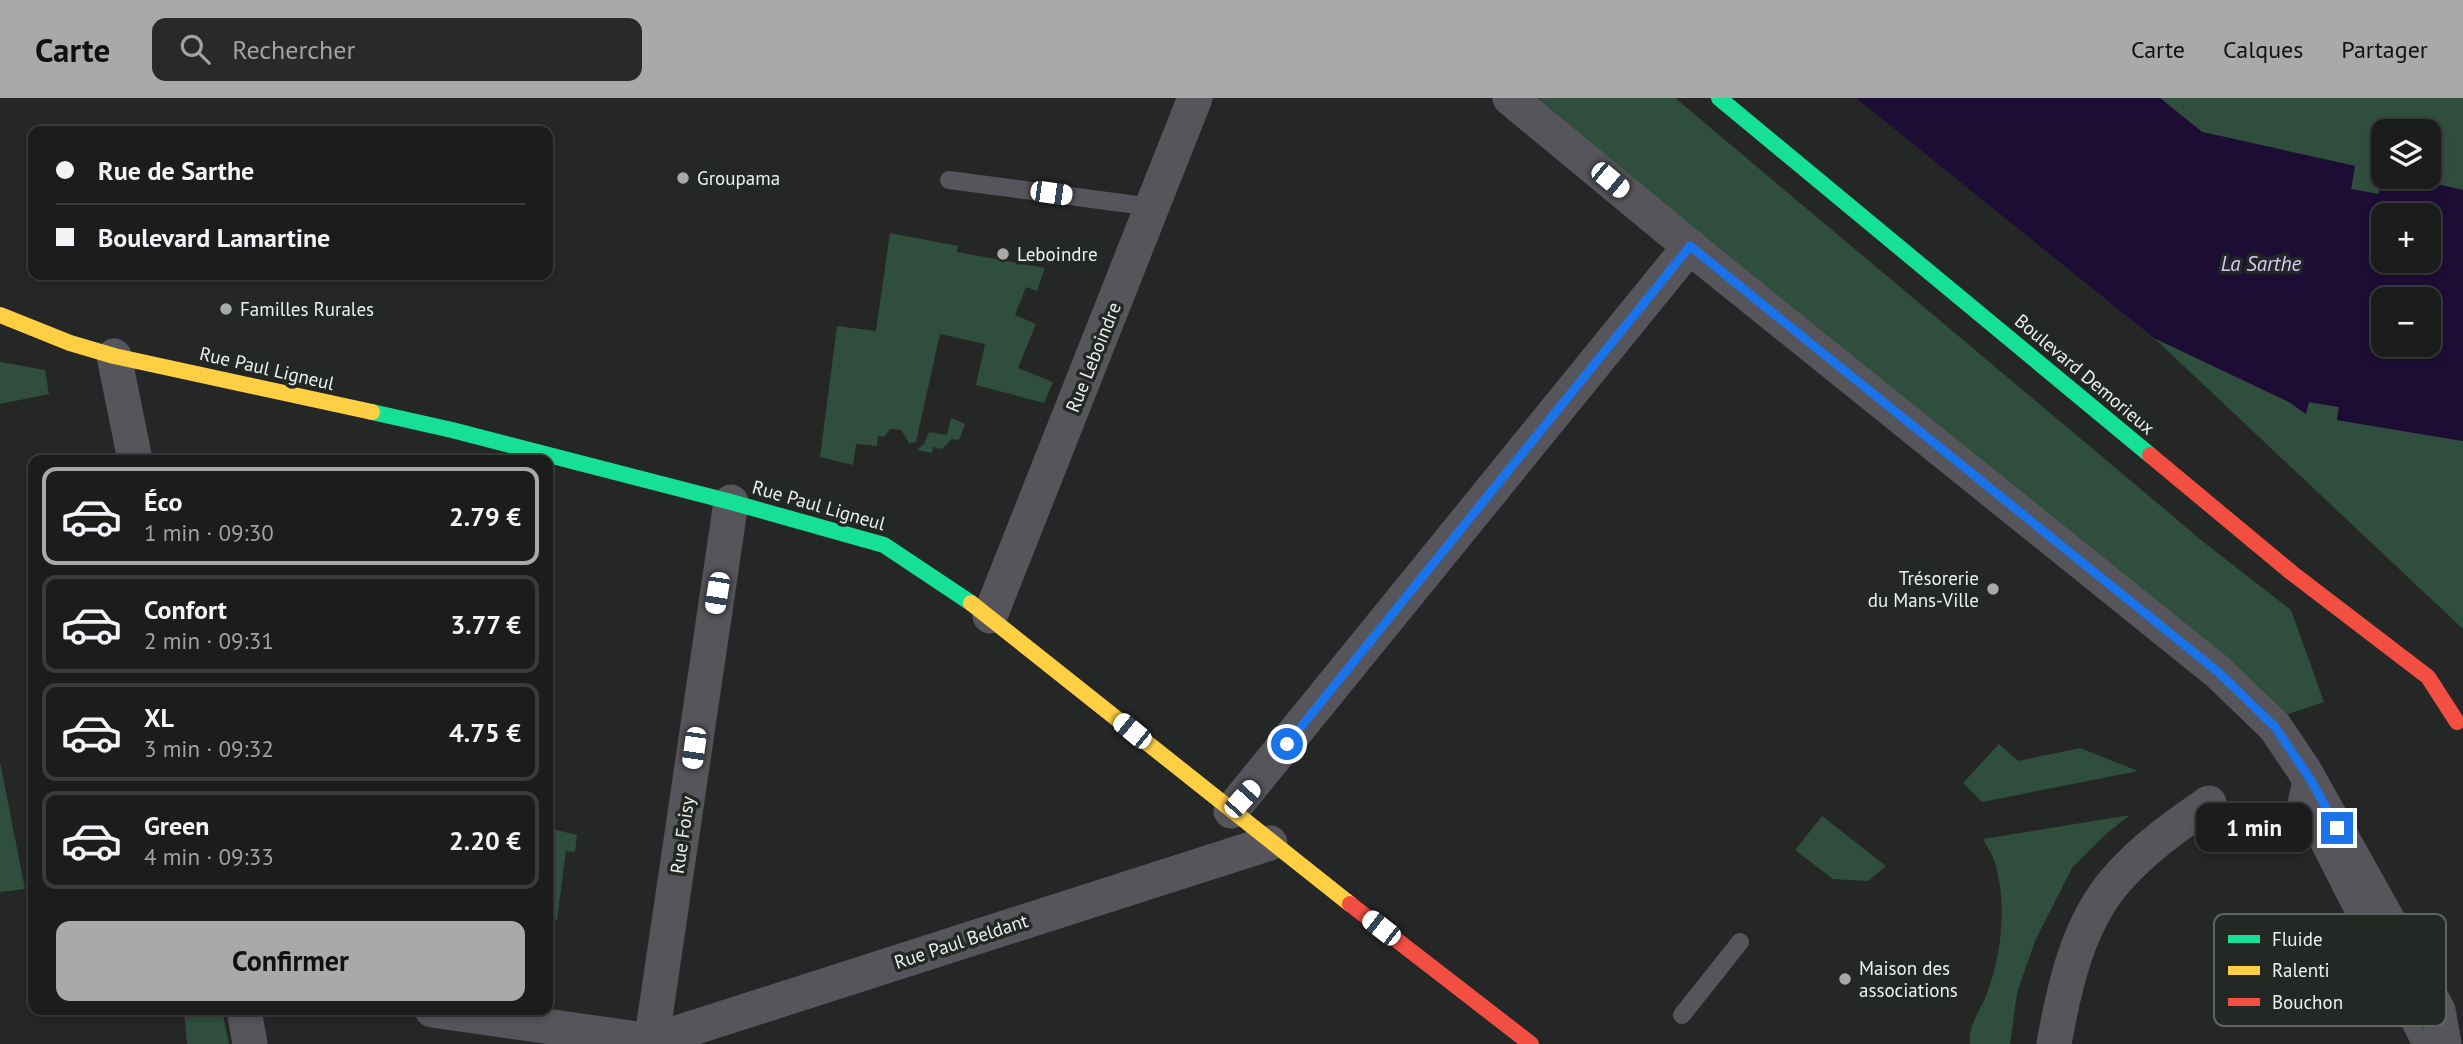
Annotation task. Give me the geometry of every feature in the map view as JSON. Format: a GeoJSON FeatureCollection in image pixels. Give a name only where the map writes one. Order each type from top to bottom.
{"type":"FeatureCollection","features":[{"type":"Feature","properties":{"kind":"street","name":"Rue Leboindre"},"geometry":{"type":"LineString","coordinates":[[990,616],[1195,98]]}},
{"type":"Feature","properties":{"kind":"street"},"geometry":{"type":"LineString","coordinates":[[1510,98],[2218,672],[2275,727],[2304,770],[2384,914]]}},
{"type":"Feature","properties":{"kind":"street","name":"Boulevard Demorieux"},"geometry":{"type":"LineString","coordinates":[[1719,98],[2283,566],[2428,677],[2451,683]]}},
{"type":"Feature","properties":{"kind":"street"},"geometry":{"type":"LineString","coordinates":[[1231,811],[1690,246]]}},
{"type":"Feature","properties":{"kind":"street","name":"Rue Paul Ligneul"},"geometry":{"type":"LineString","coordinates":[[0,314],[70,343],[114,356],[452,430],[549,455]]}},
{"type":"Feature","properties":{"kind":"street","name":"Rue Paul Ligneul"},"geometry":{"type":"LineString","coordinates":[[23,340],[70,343]]}},
{"type":"Feature","properties":{"kind":"street"},"geometry":{"type":"LineString","coordinates":[[114,356],[134,455]]}},
{"type":"Feature","properties":{"kind":"street","name":"Rue Paul Ligneul"},"geometry":{"type":"LineString","coordinates":[[553,456],[884,545],[990,616],[1270,843],[1531,1044]]}},
{"type":"Feature","properties":{"kind":"street","name":"Rue Foisy"},"geometry":{"type":"LineString","coordinates":[[651,1042],[731,502]]}},
{"type":"Feature","properties":{"kind":"street","name":"Boulevard Demorieux"},"geometry":{"type":"LineString","coordinates":[[2428,677],[2458,730],[2463,700]]}},
{"type":"Feature","properties":{"kind":"street"},"geometry":{"type":"LineString","coordinates":[[2054,1044],[2062,997],[2087,925],[2094,914],[2117,879],[2164,835],[2209,803]]}},
{"type":"Feature","properties":{"kind":"street","name":"Rue Paul Beldant"},"geometry":{"type":"LineString","coordinates":[[651,1042],[1270,843]]}},
{"type":"Feature","properties":{"kind":"street"},"geometry":{"type":"LineString","coordinates":[[245,1015],[250,1044]]}},
{"type":"Feature","properties":{"kind":"street"},"geometry":{"type":"LineString","coordinates":[[466,1015],[651,1042]]}},
{"type":"Feature","properties":{"kind":"street"},"geometry":{"type":"LineString","coordinates":[[2441,1026],[2444,1044]]}},
{"type":"Feature","properties":{"kind":"lane"},"geometry":{"type":"LineString","coordinates":[[949,180],[1152,207]]}},
{"type":"Feature","properties":{"kind":"lane"},"geometry":{"type":"LineString","coordinates":[[2304,770],[2297,800],[2355,914]]}},
{"type":"Feature","properties":{"kind":"lane"},"geometry":{"type":"LineString","coordinates":[[1682,1015],[1740,942]]}},
{"type":"Feature","properties":{"kind":"lane"},"geometry":{"type":"LineString","coordinates":[[2412,1026],[2421,1044]]}},
{"type":"Feature","properties":{"kind":"green space"},"geometry":{"type":"Polygon","coordinates":[[[1538,98],[1675,98],[2206,544],[2291,610],[2324,702],[2282,716],[1836,350],[1538,98]]]}},
{"type":"Feature","properties":{"kind":"green space"},"geometry":{"type":"Polygon","coordinates":[[[2160,98],[2463,98],[2463,190],[2441,185],[2441,119],[2371,119],[2371,189],[2380,189],[2379,195],[2351,189],[2355,166],[2202,132],[2160,98]]]}},
{"type":"Feature","properties":{"kind":"green space"},"geometry":{"type":"Polygon","coordinates":[[[890,233],[958,246],[957,252],[1045,268],[1037,291],[1026,287],[1015,315],[1036,324],[1018,368],[1053,382],[1044,403],[976,385],[985,344],[940,334],[916,442],[909,443],[901,430],[890,429],[884,437],[878,436],[877,446],[856,444],[853,465],[820,457],[837,326],[876,331],[890,233]]]}},
{"type":"Feature","properties":{"kind":"green space"},"geometry":{"type":"Polygon","coordinates":[[[2154,338],[2289,402],[2305,413],[2308,402],[2339,407],[2337,420],[2463,441],[2463,629],[2154,338]]]}},
{"type":"Feature","properties":{"kind":"green space"},"geometry":{"type":"Polygon","coordinates":[[[0,362],[45,370],[49,394],[0,404],[0,362]]]}},
{"type":"Feature","properties":{"kind":"green space"},"geometry":{"type":"Polygon","coordinates":[[[951,418],[965,424],[959,440],[952,439],[942,449],[933,447],[932,453],[917,450],[924,444],[929,432],[947,435],[951,418]]]}},
{"type":"Feature","properties":{"kind":"green space"},"geometry":{"type":"Polygon","coordinates":[[[1999,744],[2018,761],[2080,748],[2138,771],[1982,802],[1963,783],[1999,744]]]}},
{"type":"Feature","properties":{"kind":"green space"},"geometry":{"type":"Polygon","coordinates":[[[0,762],[25,889],[0,892],[0,762]]]}},
{"type":"Feature","properties":{"kind":"green space"},"geometry":{"type":"Polygon","coordinates":[[[2130,815],[2106,834],[2072,868],[2035,941],[2017,993],[2010,1044],[1970,1044],[1973,1024],[1992,978],[2001,928],[1999,878],[1994,860],[1983,839],[2130,815]]]}},
{"type":"Feature","properties":{"kind":"green space"},"geometry":{"type":"Polygon","coordinates":[[[1822,816],[1886,866],[1868,881],[1833,879],[1795,850],[1822,816]]]}},
{"type":"Feature","properties":{"kind":"green space"},"geometry":{"type":"Polygon","coordinates":[[[553,829],[577,835],[575,852],[566,851],[557,920],[553,920],[553,829]]]}},
{"type":"Feature","properties":{"kind":"green space"},"geometry":{"type":"Polygon","coordinates":[[[184,1015],[223,1015],[229,1044],[187,1044],[184,1015]]]}},
{"type":"Feature","properties":{"kind":"water","name":"La Sarthe"},"geometry":{"type":"Polygon","coordinates":[[[1856,98],[2160,98],[2202,132],[2355,166],[2351,189],[2379,194],[2380,189],[2441,189],[2441,185],[2463,190],[2463,441],[2337,420],[2339,407],[2309,402],[2306,414],[2289,402],[2154,338],[1856,98]]]}},
{"type":"Feature","properties":{"kind":"traffic: fast"},"geometry":{"type":"LineString","coordinates":[[1719,98],[2150,455]]}},
{"type":"Feature","properties":{"kind":"traffic: fast"},"geometry":{"type":"LineString","coordinates":[[372,412],[549,455]]}},
{"type":"Feature","properties":{"kind":"traffic: fast"},"geometry":{"type":"LineString","coordinates":[[553,456],[884,545],[971,603]]}},
{"type":"Feature","properties":{"kind":"traffic: slow"},"geometry":{"type":"LineString","coordinates":[[0,315],[70,343],[114,356],[372,412]]}},
{"type":"Feature","properties":{"kind":"traffic: slow"},"geometry":{"type":"LineString","coordinates":[[971,603],[1350,904]]}},
{"type":"Feature","properties":{"kind":"traffic: jam"},"geometry":{"type":"LineString","coordinates":[[2150,455],[2292,573],[2428,677],[2457,722]]}},
{"type":"Feature","properties":{"kind":"traffic: jam"},"geometry":{"type":"LineString","coordinates":[[1350,904],[1531,1044]]}},
{"type":"Feature","properties":{"kind":"place","name":"Groupama"},"geometry":{"type":"Point","coordinates":[683,178]}},
{"type":"Feature","properties":{"kind":"place","name":"Leboindre"},"geometry":{"type":"Point","coordinates":[1003,254]}},
{"type":"Feature","properties":{"kind":"place","name":"Familles Rurales"},"geometry":{"type":"Point","coordinates":[226,309]}},
{"type":"Feature","properties":{"kind":"place","name":"Trésorerie du Mans-Ville"},"geometry":{"type":"Point","coordinates":[1993,589]}},
{"type":"Feature","properties":{"kind":"place","name":"Maison des associations"},"geometry":{"type":"Point","coordinates":[1845,979]}},
{"type":"Feature","properties":{"kind":"route"},"geometry":{"type":"LineString","coordinates":[[1287,744],[1690,246],[2218,672],[2275,727],[2312,782],[2337,828]]}}]}
